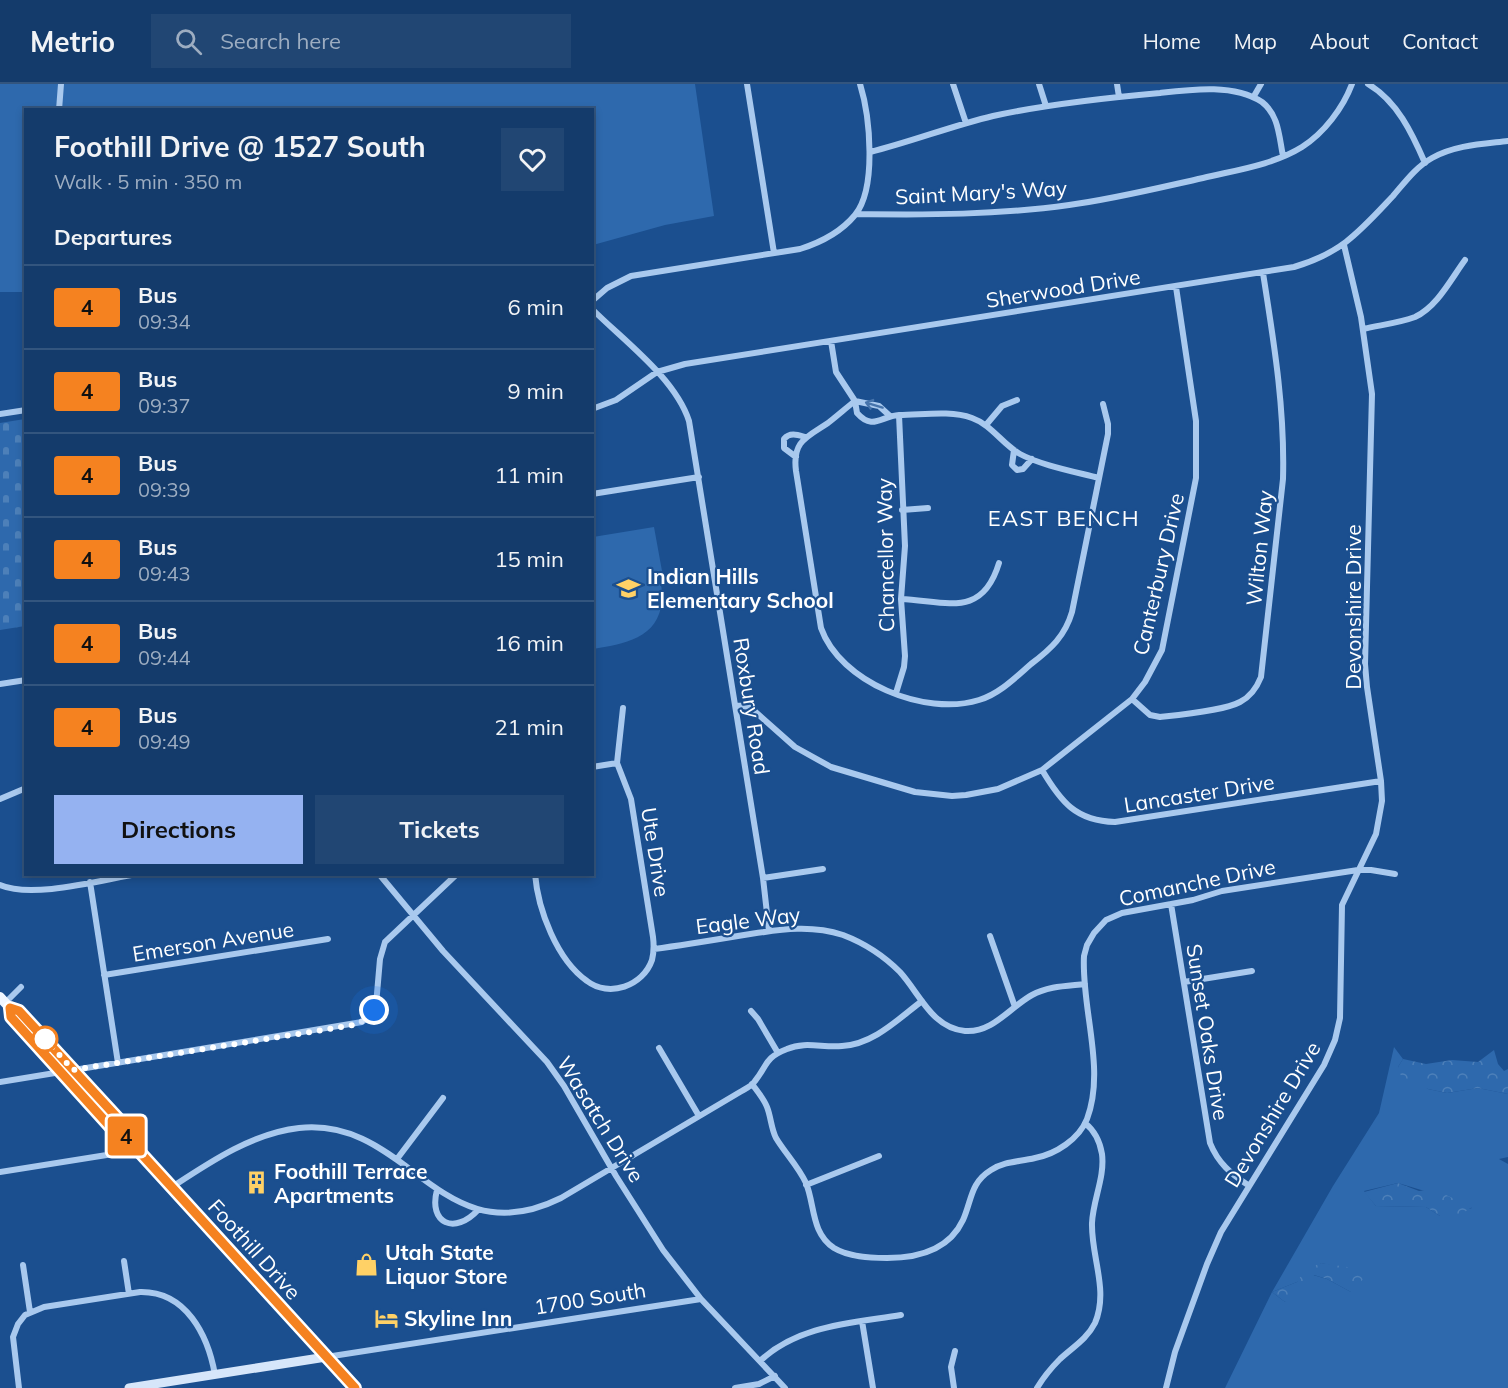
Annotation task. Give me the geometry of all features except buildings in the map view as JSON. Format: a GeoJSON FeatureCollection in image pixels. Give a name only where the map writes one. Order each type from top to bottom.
{"type":"FeatureCollection","features":[{"type":"Feature","properties":{"kind":"main road","name":"Foothill Drive"},"geometry":{"type":"LineString","coordinates":[[5,1003],[19,1011],[124,1125],[126,1137]]}},
{"type":"Feature","properties":{"kind":"main road","name":"Foothill Drive"},"geometry":{"type":"LineString","coordinates":[[5,1003],[11,1017],[115,1132],[126,1137],[355,1388]]}},
{"type":"Feature","properties":{"kind":"street"},"geometry":{"type":"LineString","coordinates":[[59,108],[62,84]]}},
{"type":"Feature","properties":{"kind":"street"},"geometry":{"type":"LineString","coordinates":[[747,84],[774,253]]}},
{"type":"Feature","properties":{"kind":"street"},"geometry":{"type":"LineString","coordinates":[[594,299],[607,288],[631,276],[800,249],[819,241],[847,223],[856,214],[866,182],[870,152],[867,114],[860,84]]}},
{"type":"Feature","properties":{"kind":"street"},"geometry":{"type":"LineString","coordinates":[[953,84],[966,123]]}},
{"type":"Feature","properties":{"kind":"street"},"geometry":{"type":"LineString","coordinates":[[1039,84],[1046,106]]}},
{"type":"Feature","properties":{"kind":"street"},"geometry":{"type":"LineString","coordinates":[[1117,84],[1119,97]]}},
{"type":"Feature","properties":{"kind":"street"},"geometry":{"type":"LineString","coordinates":[[1254,96],[1261,84]]}},
{"type":"Feature","properties":{"kind":"street","name":"Saint Mary's Way"},"geometry":{"type":"LineString","coordinates":[[856,214],[999,211],[1070,205],[1135,194],[1244,168],[1283,156],[1304,146],[1324,129],[1340,107],[1352,84]]}},
{"type":"Feature","properties":{"kind":"street"},"geometry":{"type":"LineString","coordinates":[[1368,84],[1386,97],[1395,108],[1425,163]]}},
{"type":"Feature","properties":{"kind":"street"},"geometry":{"type":"LineString","coordinates":[[870,152],[966,123],[1046,106],[1203,86],[1228,88],[1254,96],[1274,114],[1283,156]]}},
{"type":"Feature","properties":{"kind":"street","name":"Sherwood Drive"},"geometry":{"type":"LineString","coordinates":[[594,408],[616,400],[657,372],[685,364],[1263,273],[1304,264],[1344,245],[1360,232],[1410,176],[1425,163],[1451,150],[1508,141]]}},
{"type":"Feature","properties":{"kind":"street","name":"Devonshire Drive"},"geometry":{"type":"LineString","coordinates":[[1166,1388],[1175,1352],[1221,1232],[1324,1065],[1335,1040],[1341,1010],[1342,905],[1376,834],[1382,801],[1366,687],[1365,664],[1372,423],[1371,381],[1364,329],[1344,245]]}},
{"type":"Feature","properties":{"kind":"street"},"geometry":{"type":"LineString","coordinates":[[1364,329],[1405,320],[1422,312],[1437,299],[1465,260]]}},
{"type":"Feature","properties":{"kind":"street","name":"Wilton Way"},"geometry":{"type":"LineString","coordinates":[[1132,699],[1150,715],[1160,717],[1225,707],[1246,698],[1261,677],[1284,453],[1281,388],[1263,273]]}},
{"type":"Feature","properties":{"kind":"street","name":"Canterbury Drive"},"geometry":{"type":"LineString","coordinates":[[735,705],[750,707],[795,747],[831,767],[915,792],[952,796],[982,793],[1013,784],[1042,770],[1132,699],[1145,682],[1162,650],[1196,471],[1196,421],[1176,287]]}},
{"type":"Feature","properties":{"kind":"street","name":"Roxbury Road"},"geometry":{"type":"LineString","coordinates":[[594,311],[675,392],[687,415],[763,878],[769,931]]}},
{"type":"Feature","properties":{"kind":"street"},"geometry":{"type":"LineString","coordinates":[[831,341],[836,372],[855,401],[857,413],[865,420],[877,422],[898,415],[959,415],[975,419],[986,425],[1014,450],[1032,459],[1099,478]]}},
{"type":"Feature","properties":{"kind":"street"},"geometry":{"type":"LineString","coordinates":[[986,425],[1002,406],[1017,400]]}},
{"type":"Feature","properties":{"kind":"street"},"geometry":{"type":"LineString","coordinates":[[890,416],[883,407],[855,401],[805,437],[799,445],[796,471],[824,635],[836,654],[859,676],[878,686],[917,701],[959,704],[977,701],[1004,687],[1056,643],[1065,630],[1072,612],[1108,429],[1103,404]]}},
{"type":"Feature","properties":{"kind":"street"},"geometry":{"type":"LineString","coordinates":[[0,414],[24,410]]}},
{"type":"Feature","properties":{"kind":"street","name":"Chancellor Way"},"geometry":{"type":"LineString","coordinates":[[896,693],[904,661],[901,599],[905,546],[898,415]]}},
{"type":"Feature","properties":{"kind":"street"},"geometry":{"type":"LineString","coordinates":[[796,457],[784,448],[784,439],[787,435],[793,434],[805,437]]}},
{"type":"Feature","properties":{"kind":"street"},"geometry":{"type":"LineString","coordinates":[[1014,450],[1012,465],[1017,470],[1023,469],[1032,459]]}},
{"type":"Feature","properties":{"kind":"street"},"geometry":{"type":"LineString","coordinates":[[594,494],[699,477]]}},
{"type":"Feature","properties":{"kind":"street"},"geometry":{"type":"LineString","coordinates":[[902,510],[928,508]]}},
{"type":"Feature","properties":{"kind":"street"},"geometry":{"type":"LineString","coordinates":[[901,599],[953,604],[971,601],[990,585],[999,563]]}},
{"type":"Feature","properties":{"kind":"street"},"geometry":{"type":"LineString","coordinates":[[0,684],[24,680]]}},
{"type":"Feature","properties":{"kind":"street"},"geometry":{"type":"LineString","coordinates":[[594,767],[617,763],[623,708]]}},
{"type":"Feature","properties":{"kind":"street","name":"Ute Drive"},"geometry":{"type":"LineString","coordinates":[[617,763],[632,807],[654,949]]}},
{"type":"Feature","properties":{"kind":"street","name":"Lancaster Drive"},"geometry":{"type":"LineString","coordinates":[[1042,770],[1059,796],[1075,811],[1089,818],[1115,822],[1381,781]]}},
{"type":"Feature","properties":{"kind":"street"},"geometry":{"type":"LineString","coordinates":[[0,800],[24,789]]}},
{"type":"Feature","properties":{"kind":"street"},"geometry":{"type":"LineString","coordinates":[[763,878],[823,869]]}},
{"type":"Feature","properties":{"kind":"street","name":"Comanche Drive"},"geometry":{"type":"LineString","coordinates":[[1085,1123],[1091,1103],[1094,1066],[1085,984],[1085,951],[1100,926],[1122,913],[1229,890],[1358,870],[1395,874]]}},
{"type":"Feature","properties":{"kind":"street"},"geometry":{"type":"LineString","coordinates":[[0,885],[15,890],[30,891],[125,876]]}},
{"type":"Feature","properties":{"kind":"street","name":"Wasatch Drive"},"geometry":{"type":"LineString","coordinates":[[381,876],[473,985],[547,1062],[564,1086],[656,1240],[701,1299],[785,1388]]}},
{"type":"Feature","properties":{"kind":"street"},"geometry":{"type":"LineString","coordinates":[[73,1070],[362,1022],[372,1014],[376,1005],[380,959],[385,942],[454,876]]}},
{"type":"Feature","properties":{"kind":"street"},"geometry":{"type":"LineString","coordinates":[[535,876],[538,899],[551,934],[564,955],[588,983],[608,989],[629,985],[646,970],[654,949]]}},
{"type":"Feature","properties":{"kind":"street"},"geometry":{"type":"LineString","coordinates":[[90,882],[118,1063]]}},
{"type":"Feature","properties":{"kind":"street","name":"Sunset Oaks Drive"},"geometry":{"type":"LineString","coordinates":[[1171,904],[1210,1143],[1226,1169],[1248,1185]]}},
{"type":"Feature","properties":{"kind":"street","name":"Eagle Way"},"geometry":{"type":"LineString","coordinates":[[654,949],[794,928],[819,930],[854,940],[874,951],[906,979],[942,1023],[963,1031],[990,1026],[1032,995],[1046,989],[1085,984]]}},
{"type":"Feature","properties":{"kind":"street"},"geometry":{"type":"LineString","coordinates":[[990,936],[1015,1007]]}},
{"type":"Feature","properties":{"kind":"street","name":"Emerson Avenue"},"geometry":{"type":"LineString","coordinates":[[104,975],[328,939]]}},
{"type":"Feature","properties":{"kind":"street"},"geometry":{"type":"LineString","coordinates":[[1184,982],[1252,971]]}},
{"type":"Feature","properties":{"kind":"street"},"geometry":{"type":"LineString","coordinates":[[5,1003],[21,987]]}},
{"type":"Feature","properties":{"kind":"street"},"geometry":{"type":"LineString","coordinates":[[172,1187],[255,1140],[302,1127],[324,1128],[353,1135],[375,1144],[437,1190],[478,1210],[512,1213],[543,1207],[612,1169],[752,1084],[766,1063],[778,1053],[801,1045],[836,1047],[860,1043],[882,1031],[922,1001]]}},
{"type":"Feature","properties":{"kind":"street"},"geometry":{"type":"LineString","coordinates":[[751,1011],[778,1053]]}},
{"type":"Feature","properties":{"kind":"street"},"geometry":{"type":"LineString","coordinates":[[659,1048],[699,1116]]}},
{"type":"Feature","properties":{"kind":"street"},"geometry":{"type":"LineString","coordinates":[[0,1082],[61,1072]]}},
{"type":"Feature","properties":{"kind":"street"},"geometry":{"type":"LineString","coordinates":[[752,1084],[766,1106],[777,1140],[795,1163],[806,1185],[821,1236],[834,1248],[845,1253],[870,1258],[924,1254],[940,1247],[955,1233],[964,1219],[972,1192],[986,1174],[1010,1162],[1034,1159],[1053,1152],[1071,1140],[1085,1123],[1096,1134],[1102,1154],[1092,1224],[1101,1291],[1099,1309],[1087,1336],[1056,1363],[1037,1388]]}},
{"type":"Feature","properties":{"kind":"street"},"geometry":{"type":"LineString","coordinates":[[397,1159],[443,1098]]}},
{"type":"Feature","properties":{"kind":"street"},"geometry":{"type":"LineString","coordinates":[[0,1172],[138,1150]]}},
{"type":"Feature","properties":{"kind":"street"},"geometry":{"type":"LineString","coordinates":[[806,1185],[879,1156]]}},
{"type":"Feature","properties":{"kind":"street"},"geometry":{"type":"LineString","coordinates":[[437,1190],[435,1208],[437,1214],[446,1222],[462,1223],[478,1210]]}},
{"type":"Feature","properties":{"kind":"street"},"geometry":{"type":"LineString","coordinates":[[124,1261],[129,1294]]}},
{"type":"Feature","properties":{"kind":"street"},"geometry":{"type":"LineString","coordinates":[[23,1265],[30,1312]]}},
{"type":"Feature","properties":{"kind":"street"},"geometry":{"type":"LineString","coordinates":[[19,1388],[13,1337],[18,1324],[30,1312],[44,1307],[147,1292],[162,1295],[182,1307],[194,1320],[211,1354],[215,1375]]}},
{"type":"Feature","properties":{"kind":"street","name":"1700 South"},"geometry":{"type":"LineString","coordinates":[[129,1388],[701,1299]]}},
{"type":"Feature","properties":{"kind":"street"},"geometry":{"type":"LineString","coordinates":[[760,1360],[781,1344],[799,1335],[820,1329],[901,1315]]}},
{"type":"Feature","properties":{"kind":"street"},"geometry":{"type":"LineString","coordinates":[[862,1321],[873,1388]]}},
{"type":"Feature","properties":{"kind":"street"},"geometry":{"type":"LineString","coordinates":[[954,1388],[951,1367],[955,1351]]}},
{"type":"Feature","properties":{"kind":"street"},"geometry":{"type":"LineString","coordinates":[[735,1388],[759,1384],[774,1376]]}},
{"type":"Feature","properties":{"kind":"green space"},"geometry":{"type":"Polygon","coordinates":[[[0,84],[695,84],[714,216],[665,225],[594,245],[594,108],[24,108],[24,292],[0,292],[0,84]]]}},
{"type":"Feature","properties":{"kind":"green space"},"geometry":{"type":"Polygon","coordinates":[[[24,419],[24,626],[0,630],[0,423],[24,419]]]}},
{"type":"Feature","properties":{"kind":"green space","name":"Indian Hills Elementary School"},"geometry":{"type":"Polygon","coordinates":[[[654,527],[662,571],[659,572],[662,597],[659,613],[647,631],[627,642],[594,649],[594,537],[654,527]]]}},
{"type":"Feature","properties":{"kind":"green space"},"geometry":{"type":"Polygon","coordinates":[[[1394,1047],[1403,1059],[1398,1067],[1428,1089],[1447,1093],[1478,1088],[1508,1094],[1508,1157],[1499,1159],[1508,1164],[1508,1388],[1225,1388],[1272,1292],[1333,1186],[1379,1113],[1394,1047]],[[1398,1183],[1364,1191],[1376,1206],[1426,1207],[1440,1216],[1472,1208],[1451,1199],[1398,1183]],[[1321,1263],[1297,1282],[1272,1292],[1285,1302],[1313,1275],[1327,1279],[1351,1292],[1339,1267],[1321,1263]]]}},
{"type":"Feature","properties":{"kind":"green space"},"geometry":{"type":"Polygon","coordinates":[[[1494,1050],[1498,1064],[1504,1071],[1508,1069],[1508,1094],[1478,1088],[1447,1093],[1428,1089],[1402,1079],[1398,1067],[1403,1059],[1426,1064],[1452,1060],[1478,1062],[1494,1050]]]}},
{"type":"Feature","properties":{"kind":"green space"},"geometry":{"type":"Polygon","coordinates":[[[1398,1183],[1419,1191],[1433,1189],[1472,1207],[1456,1218],[1440,1216],[1426,1207],[1376,1206],[1364,1192],[1398,1183]]]}},
{"type":"Feature","properties":{"kind":"green space"},"geometry":{"type":"Polygon","coordinates":[[[1321,1263],[1360,1269],[1368,1274],[1351,1292],[1314,1275],[1305,1296],[1285,1302],[1272,1292],[1297,1282],[1305,1270],[1321,1263]]]}},
{"type":"Feature","properties":{"kind":"bus line","name":"4"},"geometry":{"type":"LineString","coordinates":[[115,1132],[11,1017],[10,1008],[19,1011],[124,1125],[126,1137],[355,1388]]}},
{"type":"Feature","properties":{"kind":"place","name":"Indian Hills Elementary School"},"geometry":{"type":"Point","coordinates":[629,588]}},
{"type":"Feature","properties":{"kind":"place","name":"Foothill Terrace Apartments"},"geometry":{"type":"Point","coordinates":[256,1183]}},
{"type":"Feature","properties":{"kind":"place","name":"Utah State Liquor Store"},"geometry":{"type":"Point","coordinates":[367,1264]}},
{"type":"Feature","properties":{"kind":"place","name":"Skyline Inn"},"geometry":{"type":"Point","coordinates":[386,1318]}},
{"type":"Feature","properties":{"kind":"district","name":"EAST BENCH"},"geometry":{"type":"Point","coordinates":[1064,518]}},
{"type":"Feature","properties":{"kind":"route"},"geometry":{"type":"LineString","coordinates":[[45,1039],[73,1070],[354,1025],[365,1020],[374,1010]]}}]}
